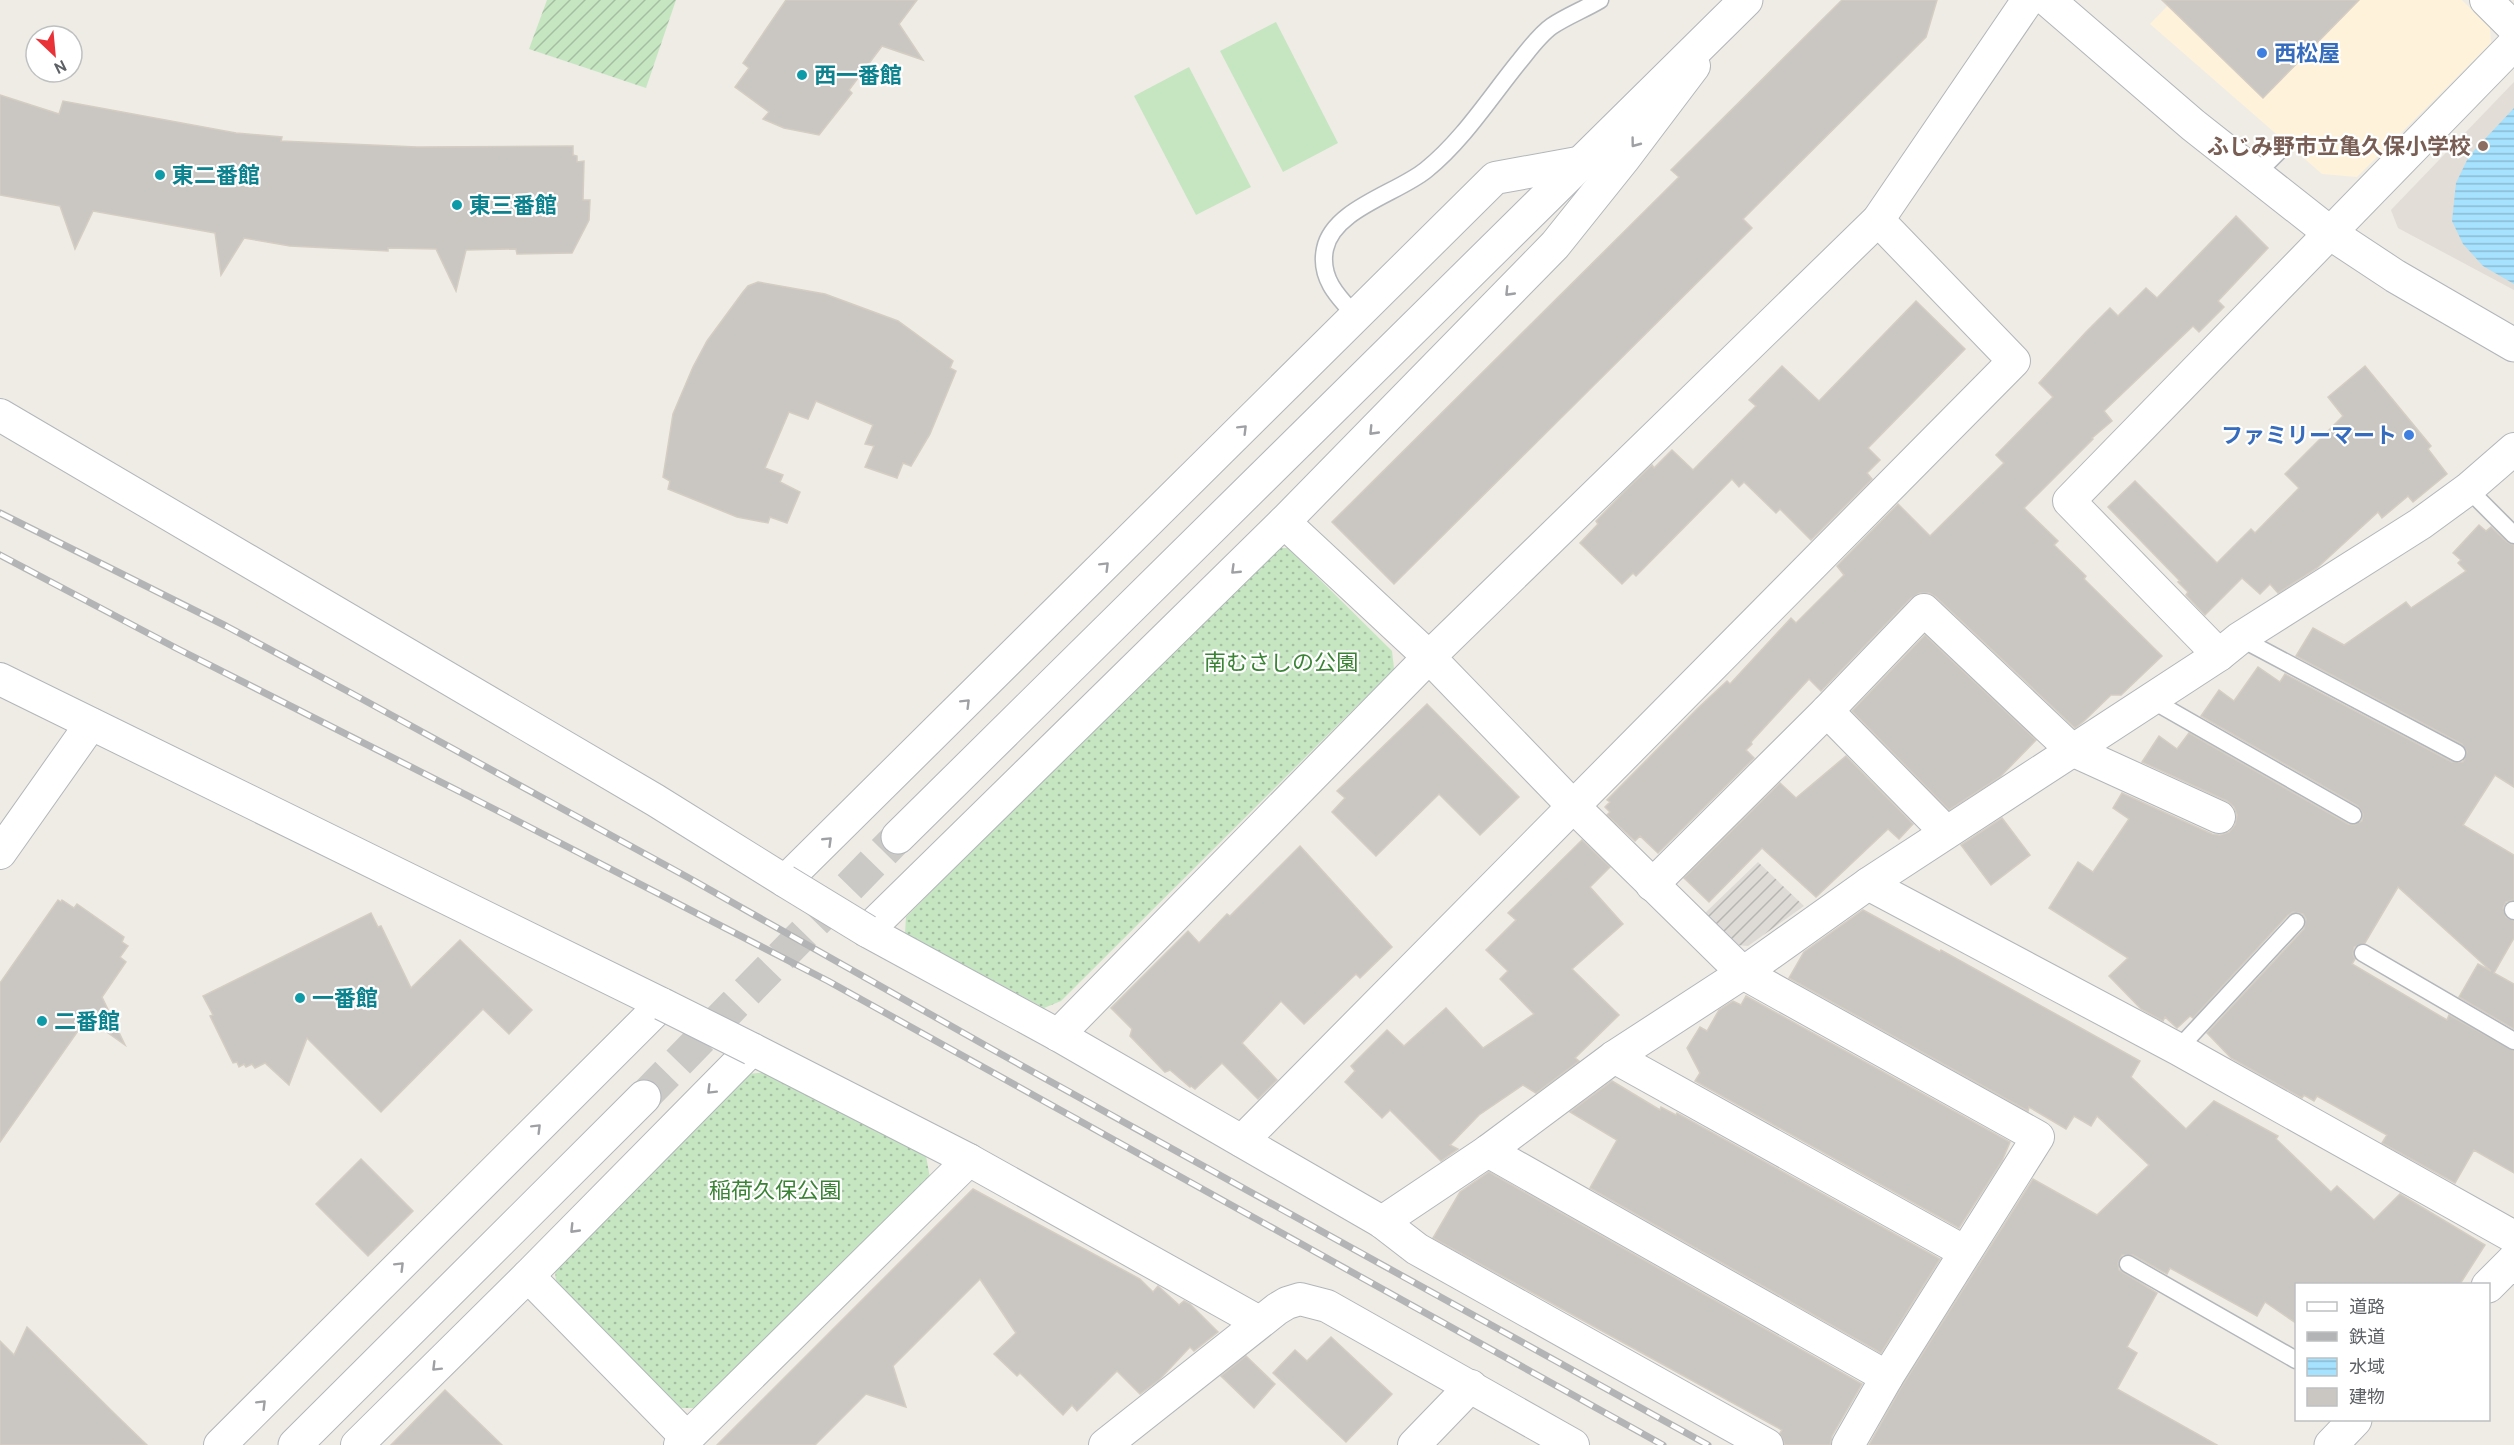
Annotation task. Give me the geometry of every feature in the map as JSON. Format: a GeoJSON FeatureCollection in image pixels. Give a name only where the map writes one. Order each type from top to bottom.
{"type":"FeatureCollection","features":[{"type":"Feature","properties":{"kind":"street"},"geometry":{"type":"LineString","coordinates":[[1058,1035],[1429,657],[1878,220],[2028,0]]}},
{"type":"Feature","properties":{"kind":"street"},"geometry":{"type":"LineString","coordinates":[[2048,0],[2193,125],[2330,233],[2395,276],[2514,345]]}},
{"type":"Feature","properties":{"kind":"street"},"geometry":{"type":"LineString","coordinates":[[2486,0],[2514,28]]}},
{"type":"Feature","properties":{"kind":"street"},"geometry":{"type":"LineString","coordinates":[[898,837],[1740,6]]}},
{"type":"Feature","properties":{"kind":"street"},"geometry":{"type":"LineString","coordinates":[[867,931],[1284,522],[1555,245],[1740,6]]}},
{"type":"Feature","properties":{"kind":"street"},"geometry":{"type":"LineString","coordinates":[[2229,647],[2069,501],[2514,44]]}},
{"type":"Feature","properties":{"kind":"street"},"geometry":{"type":"LineString","coordinates":[[785,881],[1495,178],[1583,162]]}},
{"type":"Feature","properties":{"kind":"street"},"geometry":{"type":"LineString","coordinates":[[1242,1141],[2014,361],[1878,220]]}},
{"type":"Feature","properties":{"kind":"street"},"geometry":{"type":"LineString","coordinates":[[0,415],[655,800],[867,931],[1058,1035],[1382,1222],[1417,1249],[1767,1445]]}},
{"type":"Feature","properties":{"kind":"street"},"geometry":{"type":"LineString","coordinates":[[1382,1222],[1488,1151],[1614,1057],[1743,973],[1868,884],[2421,524],[2468,489],[2514,449]]}},
{"type":"Feature","properties":{"kind":"street"},"geometry":{"type":"LineString","coordinates":[[1284,522],[1429,657],[1574,807],[1743,973],[2038,1137],[1887,1377],[1848,1445]]}},
{"type":"Feature","properties":{"kind":"street"},"geometry":{"type":"LineString","coordinates":[[1652,885],[1827,711],[1924,610],[2072,750],[2219,817]]}},
{"type":"Feature","properties":{"kind":"street"},"geometry":{"type":"LineString","coordinates":[[0,678],[752,1049],[969,1160],[1259,1322]]}},
{"type":"Feature","properties":{"kind":"street"},"geometry":{"type":"LineString","coordinates":[[1827,711],[1946,832]]}},
{"type":"Feature","properties":{"kind":"street"},"geometry":{"type":"LineString","coordinates":[[0,853],[91,724]]}},
{"type":"Feature","properties":{"kind":"street"},"geometry":{"type":"LineString","coordinates":[[1868,884],[2178,1049],[2514,1237]]}},
{"type":"Feature","properties":{"kind":"street"},"geometry":{"type":"LineString","coordinates":[[220,1445],[663,1004]]}},
{"type":"Feature","properties":{"kind":"street"},"geometry":{"type":"LineString","coordinates":[[357,1445],[752,1049]]}},
{"type":"Feature","properties":{"kind":"street"},"geometry":{"type":"LineString","coordinates":[[1614,1057],[1965,1252]]}},
{"type":"Feature","properties":{"kind":"street"},"geometry":{"type":"LineString","coordinates":[[295,1445],[644,1097]]}},
{"type":"Feature","properties":{"kind":"street"},"geometry":{"type":"LineString","coordinates":[[1488,1151],[1887,1377]]}},
{"type":"Feature","properties":{"kind":"street"},"geometry":{"type":"LineString","coordinates":[[528,1276],[684,1442],[969,1160]]}},
{"type":"Feature","properties":{"kind":"street"},"geometry":{"type":"LineString","coordinates":[[2490,1284],[2514,1260]]}},
{"type":"Feature","properties":{"kind":"street"},"geometry":{"type":"LineString","coordinates":[[1105,1445],[1259,1322],[1287,1303],[1300,1299],[1327,1306],[1573,1445]]}},
{"type":"Feature","properties":{"kind":"street"},"geometry":{"type":"LineString","coordinates":[[1414,1445],[1471,1386]]}},
{"type":"Feature","properties":{"kind":"street"},"geometry":{"type":"LineString","coordinates":[[2331,1445],[2353,1421]]}},
{"type":"Feature","properties":{"kind":"lane"},"geometry":{"type":"LineString","coordinates":[[1356,316],[1333,292],[1325,270],[1325,248],[1336,228],[1359,208],[1410,182],[1428,168],[1480,112],[1551,26],[1600,0]]}},
{"type":"Feature","properties":{"kind":"lane"},"geometry":{"type":"LineString","coordinates":[[2256,174],[2284,146]]}},
{"type":"Feature","properties":{"kind":"lane"},"geometry":{"type":"LineString","coordinates":[[2468,489],[2514,535]]}},
{"type":"Feature","properties":{"kind":"lane"},"geometry":{"type":"LineString","coordinates":[[2229,647],[2457,753]]}},
{"type":"Feature","properties":{"kind":"lane"},"geometry":{"type":"LineString","coordinates":[[2150,699],[2353,815]]}},
{"type":"Feature","properties":{"kind":"lane"},"geometry":{"type":"LineString","coordinates":[[2178,1049],[2296,922]]}},
{"type":"Feature","properties":{"kind":"lane"},"geometry":{"type":"LineString","coordinates":[[2363,953],[2514,1041]]}},
{"type":"Feature","properties":{"kind":"lane"},"geometry":{"type":"LineString","coordinates":[[2128,1264],[2295,1359]]}},
{"type":"Feature","properties":{"kind":"shaded area"},"geometry":{"type":"Polygon","coordinates":[[[2173,0],[2462,0],[2490,28],[2491,43],[2357,177],[2322,174],[2150,24],[2173,0]]]}},
{"type":"Feature","properties":{"kind":"shaded area","name":"ふじみ野市立亀久保小学校"},"geometry":{"type":"Polygon","coordinates":[[[2514,82],[2514,290],[2398,228],[2391,210],[2514,82]]]}},
{"type":"Feature","properties":{"kind":"shaded area"},"geometry":{"type":"Polygon","coordinates":[[[1758,862],[1804,906],[1748,946],[1734,945],[1705,913],[1758,862]]]}},
{"type":"Feature","properties":{"kind":"green space"},"geometry":{"type":"Polygon","coordinates":[[[547,0],[676,0],[646,88],[529,49],[547,0]]]}},
{"type":"Feature","properties":{"kind":"green space"},"geometry":{"type":"Polygon","coordinates":[[[1276,22],[1338,143],[1283,172],[1220,51],[1276,22]]]}},
{"type":"Feature","properties":{"kind":"green space"},"geometry":{"type":"Polygon","coordinates":[[[1189,67],[1251,187],[1196,215],[1134,96],[1189,67]]]}},
{"type":"Feature","properties":{"kind":"green space","name":"南むさしの公園"},"geometry":{"type":"Polygon","coordinates":[[[1272,548],[1288,548],[1392,651],[1394,669],[1061,1001],[1044,1008],[905,933],[906,917],[1272,548]]]}},
{"type":"Feature","properties":{"kind":"green space","name":"稲荷久保公園"},"geometry":{"type":"Polygon","coordinates":[[[768,1072],[926,1156],[930,1178],[699,1408],[681,1408],[556,1283],[555,1268],[747,1074],[768,1072]]]}},
{"type":"Feature","properties":{"kind":"water"},"geometry":{"type":"Polygon","coordinates":[[[2514,108],[2514,284],[2483,266],[2463,244],[2452,221],[2456,183],[2469,156],[2514,108]]]}},
{"type":"Feature","properties":{"kind":"building","name":"西一番館"},"geometry":{"type":"Polygon","coordinates":[[[786,0],[917,0],[899,24],[923,60],[882,46],[849,90],[852,93],[819,135],[784,128],[763,119],[769,112],[735,87],[749,68],[743,63],[786,0]]]}},
{"type":"Feature","properties":{"kind":"building"},"geometry":{"type":"Polygon","coordinates":[[[1842,0],[1937,0],[1926,37],[1743,219],[1752,228],[1394,584],[1332,522],[1679,177],[1671,170],[1842,0]]]}},
{"type":"Feature","properties":{"kind":"building","name":"西松屋"},"geometry":{"type":"Polygon","coordinates":[[[2162,0],[2359,0],[2263,98],[2162,0]]]}},
{"type":"Feature","properties":{"kind":"building"},"geometry":{"type":"Polygon","coordinates":[[[0,95],[59,114],[63,101],[236,133],[282,137],[281,141],[417,147],[573,146],[573,155],[577,156],[577,162],[584,161],[583,200],[590,200],[589,220],[572,253],[517,254],[516,249],[466,250],[456,291],[436,249],[388,248],[388,251],[290,246],[244,238],[221,275],[215,233],[93,211],[75,249],[60,206],[0,195],[0,95]]]}},
{"type":"Feature","properties":{"kind":"building"},"geometry":{"type":"Polygon","coordinates":[[[2236,216],[2268,248],[2218,301],[2224,307],[2199,332],[2193,326],[2104,411],[2112,421],[2092,438],[2024,508],[2058,541],[2054,545],[2086,576],[2084,579],[2162,656],[2121,695],[2111,695],[2075,728],[1936,597],[1929,593],[1920,593],[1911,598],[1821,691],[1809,679],[1751,742],[1752,744],[1746,750],[1754,758],[1658,853],[1640,836],[1635,841],[1607,815],[1610,812],[1605,807],[1610,802],[1607,800],[1698,708],[1727,681],[1730,684],[1791,618],[1796,623],[1844,575],[1837,566],[1898,504],[1930,536],[2004,463],[1996,455],[2053,397],[2039,383],[2086,332],[2110,308],[2118,316],[2146,288],[2157,298],[2236,216]]]}},
{"type":"Feature","properties":{"kind":"building"},"geometry":{"type":"Polygon","coordinates":[[[758,282],[825,294],[898,321],[953,361],[950,368],[956,371],[930,434],[911,466],[903,463],[897,478],[865,467],[874,446],[865,444],[873,425],[816,401],[808,419],[789,412],[765,468],[783,475],[780,482],[800,492],[787,523],[770,517],[768,523],[737,517],[668,489],[670,481],[663,477],[673,414],[693,367],[707,341],[743,292],[748,286],[758,282]]]}},
{"type":"Feature","properties":{"kind":"building"},"geometry":{"type":"Polygon","coordinates":[[[1916,301],[1965,349],[1868,448],[1880,460],[1867,473],[1872,479],[1811,540],[1780,509],[1776,513],[1744,482],[1739,487],[1732,479],[1636,576],[1633,573],[1622,584],[1580,543],[1598,524],[1596,521],[1626,490],[1652,465],[1654,468],[1672,450],[1693,470],[1756,406],[1749,400],[1782,366],[1819,401],[1916,301]]]}},
{"type":"Feature","properties":{"kind":"building"},"geometry":{"type":"Polygon","coordinates":[[[2365,366],[2431,446],[2428,449],[2447,474],[2413,502],[2408,496],[2382,518],[2378,512],[2317,568],[2278,593],[2270,584],[2260,594],[2242,578],[2205,615],[2186,595],[2188,592],[2178,582],[2180,581],[2108,507],[2135,481],[2217,563],[2251,529],[2255,533],[2299,488],[2285,474],[2343,416],[2328,397],[2365,366]]]}},
{"type":"Feature","properties":{"kind":"building"},"geometry":{"type":"Polygon","coordinates":[[[2479,525],[2486,531],[2491,527],[2507,542],[2514,545],[2514,787],[2495,775],[2463,825],[2514,855],[2514,900],[2506,902],[2503,908],[2506,917],[2514,921],[2514,938],[2494,973],[2514,984],[2514,1029],[2459,997],[2478,964],[2491,971],[2398,887],[2365,943],[2354,947],[2355,959],[2352,964],[2447,1020],[2449,1015],[2514,1051],[2514,1173],[2474,1150],[2455,1183],[2382,1143],[2387,1135],[2317,1096],[2314,1101],[2304,1095],[2302,1098],[2231,1058],[2207,1033],[2304,929],[2306,919],[2303,914],[2293,912],[2288,915],[2193,1018],[2190,1016],[2177,1028],[2165,1017],[2163,1021],[2141,1009],[2109,976],[2128,958],[2049,908],[2078,862],[2093,872],[2129,819],[2113,808],[2122,793],[2212,834],[2220,835],[2229,832],[2235,825],[2237,815],[2234,807],[2227,801],[2142,762],[2159,736],[2177,749],[2189,733],[2348,824],[2354,825],[2362,821],[2363,814],[2358,806],[2201,716],[2219,690],[2234,701],[2258,667],[2280,682],[2285,674],[2452,762],[2463,762],[2467,752],[2462,744],[2296,656],[2313,628],[2344,645],[2406,602],[2411,608],[2466,571],[2458,563],[2461,560],[2453,553],[2479,525]]]}},
{"type":"Feature","properties":{"kind":"building"},"geometry":{"type":"Polygon","coordinates":[[[1925,635],[2036,740],[2000,777],[1949,810],[1852,711],[1925,635]]]}},
{"type":"Feature","properties":{"kind":"building"},"geometry":{"type":"Polygon","coordinates":[[[1427,704],[1519,797],[1480,835],[1439,794],[1376,856],[1332,812],[1345,798],[1337,791],[1427,704]]]}},
{"type":"Feature","properties":{"kind":"building"},"geometry":{"type":"Polygon","coordinates":[[[1846,756],[1913,824],[1899,839],[1888,829],[1816,897],[1762,848],[1709,902],[1684,878],[1780,783],[1796,798],[1846,756]]]}},
{"type":"Feature","properties":{"kind":"building"},"geometry":{"type":"Polygon","coordinates":[[[2002,818],[2030,855],[1991,885],[1961,845],[2002,818]]]}},
{"type":"Feature","properties":{"kind":"building"},"geometry":{"type":"Polygon","coordinates":[[[1582,840],[1610,867],[1590,887],[1623,924],[1572,969],[1619,1015],[1575,1058],[1579,1061],[1536,1093],[1523,1085],[1479,1115],[1450,1145],[1458,1149],[1441,1161],[1390,1110],[1382,1118],[1345,1082],[1355,1071],[1351,1066],[1387,1030],[1404,1046],[1446,1008],[1483,1048],[1534,1014],[1500,979],[1508,971],[1486,950],[1516,920],[1508,913],[1582,840]]]}},
{"type":"Feature","properties":{"kind":"building"},"geometry":{"type":"Polygon","coordinates":[[[1300,846],[1392,947],[1360,978],[1356,974],[1304,1024],[1281,1001],[1242,1043],[1277,1080],[1258,1099],[1222,1063],[1195,1089],[1190,1087],[1170,1070],[1165,1072],[1130,1036],[1132,1029],[1111,1008],[1188,931],[1199,943],[1227,914],[1230,916],[1300,846]]]}},
{"type":"Feature","properties":{"kind":"building","name":"二番館"},"geometry":{"type":"Polygon","coordinates":[[[58,900],[74,908],[77,904],[124,937],[122,942],[128,946],[120,957],[126,962],[102,997],[125,1045],[87,1018],[0,1142],[0,983],[58,900]]]}},
{"type":"Feature","properties":{"kind":"building"},"geometry":{"type":"Polygon","coordinates":[[[1863,910],[1940,952],[1941,950],[2140,1061],[2131,1077],[2186,1129],[2214,1101],[2278,1136],[2276,1139],[2331,1192],[2337,1186],[2374,1220],[2400,1194],[2485,1245],[2461,1283],[2295,1283],[2295,1322],[2265,1302],[2257,1316],[2170,1268],[2167,1274],[2133,1255],[2122,1255],[2118,1263],[2119,1270],[2157,1293],[2127,1347],[2137,1353],[2117,1389],[2217,1445],[1869,1445],[1902,1386],[2033,1179],[2097,1215],[2149,1165],[2097,1116],[2091,1126],[2074,1116],[2066,1129],[2029,1107],[2028,1111],[1789,978],[1804,952],[1863,910]]]}},
{"type":"Feature","properties":{"kind":"building"},"geometry":{"type":"Polygon","coordinates":[[[371,913],[378,927],[381,926],[411,988],[460,940],[532,1010],[509,1034],[483,1009],[381,1112],[307,1038],[289,1085],[265,1063],[255,1068],[252,1064],[239,1067],[237,1062],[233,1063],[203,996],[371,913]]]}},
{"type":"Feature","properties":{"kind":"building"},"geometry":{"type":"Polygon","coordinates":[[[1746,996],[2010,1142],[2002,1161],[1959,1228],[1695,1081],[1700,1073],[1687,1048],[1700,1027],[1707,1031],[1719,1010],[1733,1001],[1741,1005],[1746,996]]]}},
{"type":"Feature","properties":{"kind":"building"},"geometry":{"type":"Polygon","coordinates":[[[1612,1081],[1660,1110],[1661,1107],[1676,1115],[1677,1113],[1940,1259],[1881,1353],[1590,1188],[1617,1140],[1570,1112],[1612,1081]]]}},
{"type":"Feature","properties":{"kind":"building"},"geometry":{"type":"Polygon","coordinates":[[[361,1159],[413,1211],[368,1256],[316,1204],[361,1159]]]}},
{"type":"Feature","properties":{"kind":"building"},"geometry":{"type":"Polygon","coordinates":[[[1489,1172],[1862,1384],[1832,1436],[1830,1445],[1785,1445],[1780,1433],[1782,1430],[1433,1238],[1460,1192],[1489,1172]]]}},
{"type":"Feature","properties":{"kind":"building"},"geometry":{"type":"Polygon","coordinates":[[[973,1189],[1140,1279],[1153,1292],[1158,1286],[1179,1305],[1184,1301],[1190,1304],[1218,1332],[1194,1351],[1190,1347],[1159,1380],[1140,1394],[1117,1371],[1077,1411],[1072,1405],[1063,1415],[1020,1373],[1017,1376],[994,1354],[1016,1333],[980,1279],[893,1366],[906,1407],[866,1394],[815,1445],[717,1445],[973,1189]]]}},
{"type":"Feature","properties":{"kind":"building"},"geometry":{"type":"Polygon","coordinates":[[[27,1327],[147,1445],[0,1445],[0,1341],[14,1355],[27,1327]]]}},
{"type":"Feature","properties":{"kind":"building"},"geometry":{"type":"Polygon","coordinates":[[[1331,1337],[1392,1394],[1346,1442],[1273,1373],[1295,1350],[1307,1361],[1331,1337]]]}},
{"type":"Feature","properties":{"kind":"building"},"geometry":{"type":"Polygon","coordinates":[[[1246,1356],[1275,1384],[1254,1408],[1221,1376],[1246,1356]]]}},
{"type":"Feature","properties":{"kind":"building"},"geometry":{"type":"Polygon","coordinates":[[[445,1390],[502,1445],[391,1445],[445,1390]]]}},
{"type":"Feature","properties":{"kind":"tunnel"},"geometry":{"type":"LineString","coordinates":[[644,1097],[898,837]]}},
{"type":"Feature","properties":{"kind":"railway"},"geometry":{"type":"LineString","coordinates":[[0,513],[226,626],[351,693],[689,878],[990,1048],[1708,1445]]}},
{"type":"Feature","properties":{"kind":"railway"},"geometry":{"type":"LineString","coordinates":[[0,555],[176,648],[828,981],[1663,1445]]}},
{"type":"Feature","properties":{"kind":"place","name":"西松屋"},"geometry":{"type":"Point","coordinates":[2262,53]}},
{"type":"Feature","properties":{"kind":"place","name":"西一番館"},"geometry":{"type":"Point","coordinates":[802,75]}},
{"type":"Feature","properties":{"kind":"place","name":"ふじみ野市立亀久保小学校"},"geometry":{"type":"Point","coordinates":[2483,146]}},
{"type":"Feature","properties":{"kind":"place","name":"東二番館"},"geometry":{"type":"Point","coordinates":[160,175]}},
{"type":"Feature","properties":{"kind":"place","name":"東三番館"},"geometry":{"type":"Point","coordinates":[457,205]}},
{"type":"Feature","properties":{"kind":"place","name":"ファミリーマート"},"geometry":{"type":"Point","coordinates":[2409,435]}},
{"type":"Feature","properties":{"kind":"place","name":"一番館"},"geometry":{"type":"Point","coordinates":[300,998]}},
{"type":"Feature","properties":{"kind":"place","name":"二番館"},"geometry":{"type":"Point","coordinates":[42,1021]}}]}
